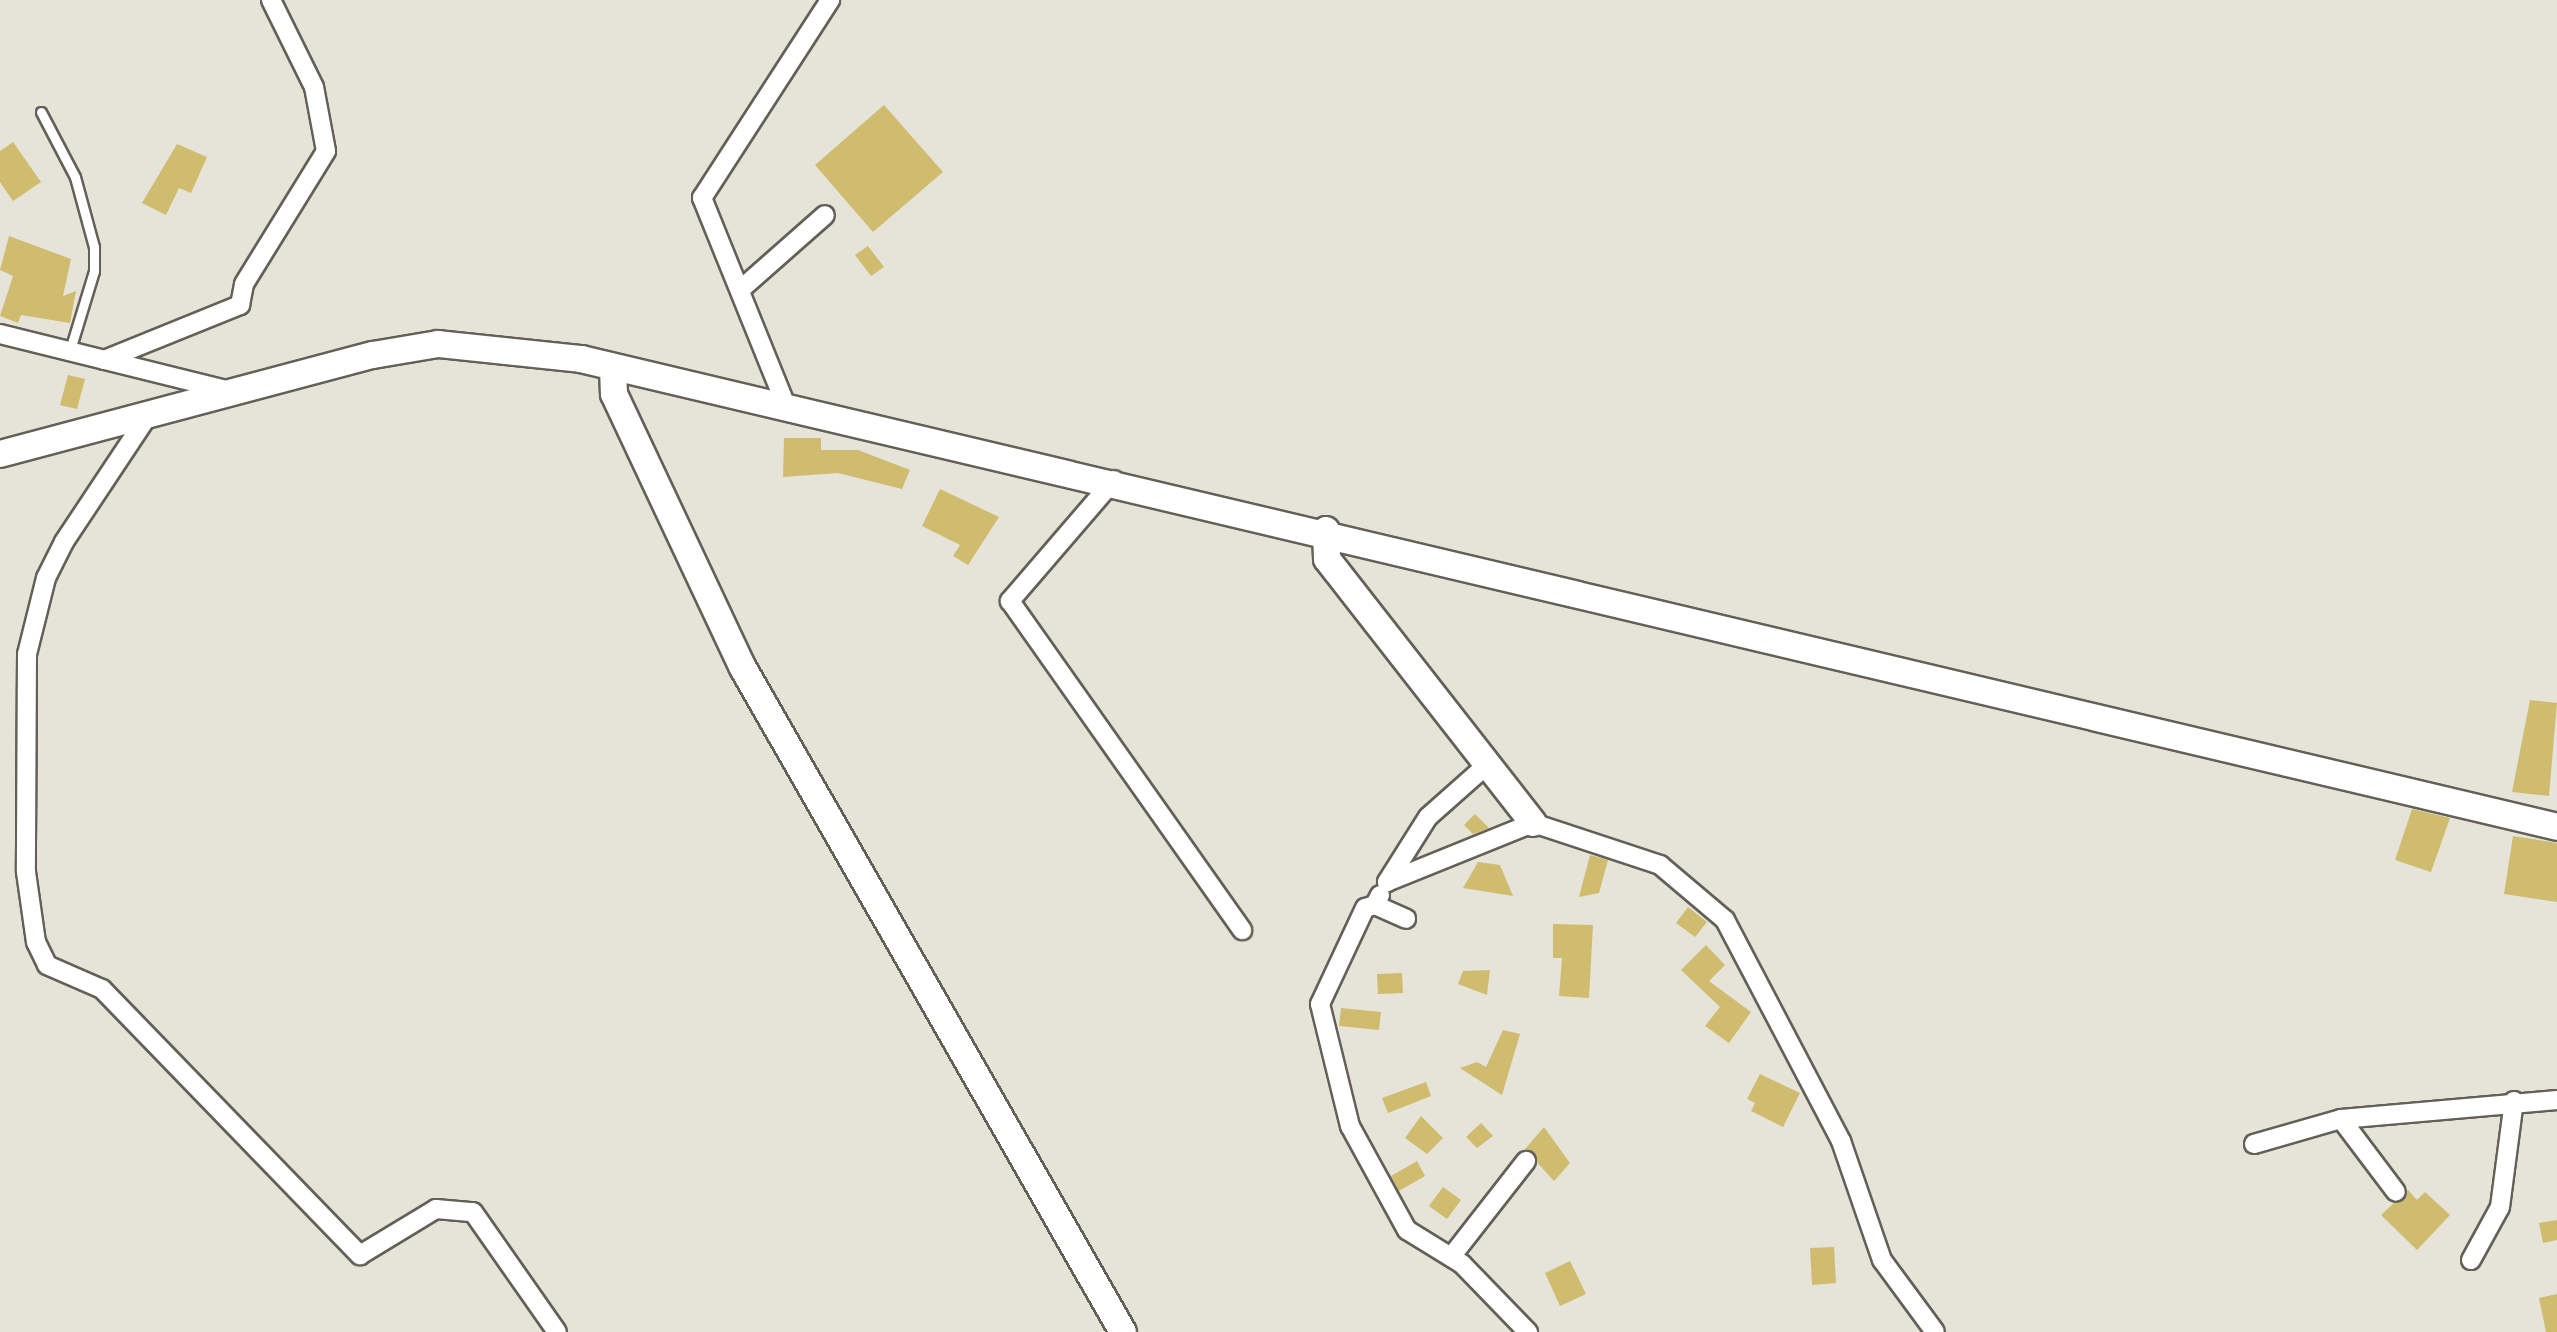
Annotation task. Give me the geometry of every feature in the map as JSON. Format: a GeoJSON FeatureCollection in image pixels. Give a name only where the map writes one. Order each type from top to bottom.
{"type":"FeatureCollection","features":[{"type":"Feature","properties":{"kind":"street"},"geometry":{"type":"LineString","coordinates":[[104,360],[240,305],[244,284],[326,151],[314,87],[271,0]]}},
{"type":"Feature","properties":{"kind":"street"},"geometry":{"type":"LineString","coordinates":[[787,408],[702,198],[830,0]]}},
{"type":"Feature","properties":{"kind":"street"},"geometry":{"type":"LineString","coordinates":[[740,290],[825,215]]}},
{"type":"Feature","properties":{"kind":"street"},"geometry":{"type":"LineString","coordinates":[[0,334],[234,392]]}},
{"type":"Feature","properties":{"kind":"street"},"geometry":{"type":"LineString","coordinates":[[0,454],[234,392],[438,344],[613,367],[1326,530],[2557,827]]}},
{"type":"Feature","properties":{"kind":"street"},"geometry":{"type":"LineString","coordinates":[[613,367],[614,394],[743,668],[1123,1332]]}},
{"type":"Feature","properties":{"kind":"street"},"geometry":{"type":"LineString","coordinates":[[149,414],[58,554],[27,654],[26,872],[36,942],[47,965],[102,989],[360,1255],[436,1209],[473,1212],[557,1332]]}},
{"type":"Feature","properties":{"kind":"street"},"geometry":{"type":"LineString","coordinates":[[1114,480],[1010,601],[1242,930]]}},
{"type":"Feature","properties":{"kind":"street"},"geometry":{"type":"LineString","coordinates":[[1326,530],[1327,559],[1533,823],[1660,865],[1725,920],[1841,1141],[1882,1260],[1935,1332]]}},
{"type":"Feature","properties":{"kind":"street"},"geometry":{"type":"LineString","coordinates":[[1375,905],[1428,817],[1489,763]]}},
{"type":"Feature","properties":{"kind":"street"},"geometry":{"type":"LineString","coordinates":[[1387,882],[1533,823]]}},
{"type":"Feature","properties":{"kind":"street"},"geometry":{"type":"LineString","coordinates":[[1406,919],[1375,905],[1365,908],[1320,1004],[1350,1126],[1372,1174],[1407,1230],[1451,1257],[1502,1298],[1528,1332]]}},
{"type":"Feature","properties":{"kind":"street"},"geometry":{"type":"LineString","coordinates":[[2254,1144],[2341,1119],[2514,1101],[2557,1100]]}},
{"type":"Feature","properties":{"kind":"street"},"geometry":{"type":"LineString","coordinates":[[2471,1260],[2500,1207],[2514,1101]]}},
{"type":"Feature","properties":{"kind":"street"},"geometry":{"type":"LineString","coordinates":[[2341,1119],[2396,1192]]}},
{"type":"Feature","properties":{"kind":"street"},"geometry":{"type":"LineString","coordinates":[[1451,1257],[1526,1161]]}},
{"type":"Feature","properties":{"kind":"lane"},"geometry":{"type":"LineString","coordinates":[[41,112],[75,177],[94,247],[94,271],[70,350]]}},
{"type":"Feature","properties":{"kind":"building"},"geometry":{"type":"Polygon","coordinates":[[[884,105],[943,172],[873,232],[815,165],[884,105]]]}},
{"type":"Feature","properties":{"kind":"building"},"geometry":{"type":"Polygon","coordinates":[[[13,142],[41,182],[13,201],[0,182],[0,151],[13,142]]]}},
{"type":"Feature","properties":{"kind":"building"},"geometry":{"type":"Polygon","coordinates":[[[177,144],[207,157],[191,193],[179,188],[166,215],[142,203],[177,144]]]}},
{"type":"Feature","properties":{"kind":"building"},"geometry":{"type":"Polygon","coordinates":[[[9,236],[71,259],[63,296],[76,291],[70,323],[21,315],[18,323],[0,316],[13,276],[0,270],[9,236]]]}},
{"type":"Feature","properties":{"kind":"building"},"geometry":{"type":"Polygon","coordinates":[[[868,246],[884,267],[871,276],[855,255],[868,246]]]}},
{"type":"Feature","properties":{"kind":"building"},"geometry":{"type":"Polygon","coordinates":[[[68,375],[85,379],[77,409],[60,405],[68,375]]]}},
{"type":"Feature","properties":{"kind":"building"},"geometry":{"type":"Polygon","coordinates":[[[784,438],[821,438],[821,450],[858,450],[910,470],[902,489],[838,473],[783,477],[784,438]]]}},
{"type":"Feature","properties":{"kind":"building"},"geometry":{"type":"Polygon","coordinates":[[[940,489],[999,517],[968,565],[953,556],[960,545],[922,526],[940,489]]]}},
{"type":"Feature","properties":{"kind":"building"},"geometry":{"type":"Polygon","coordinates":[[[2530,700],[2557,703],[2549,796],[2512,792],[2530,700]]]}},
{"type":"Feature","properties":{"kind":"building"},"geometry":{"type":"Polygon","coordinates":[[[2412,809],[2450,818],[2431,872],[2395,860],[2412,809]]]}},
{"type":"Feature","properties":{"kind":"building"},"geometry":{"type":"Polygon","coordinates":[[[1475,814],[1489,828],[1473,834],[1464,825],[1475,814]]]}},
{"type":"Feature","properties":{"kind":"building"},"geometry":{"type":"Polygon","coordinates":[[[2513,836],[2557,843],[2557,902],[2504,894],[2513,836]]]}},
{"type":"Feature","properties":{"kind":"building"},"geometry":{"type":"Polygon","coordinates":[[[1590,855],[1608,860],[1599,893],[1579,897],[1590,855]]]}},
{"type":"Feature","properties":{"kind":"building"},"geometry":{"type":"Polygon","coordinates":[[[1478,862],[1500,865],[1513,896],[1463,888],[1478,862]]]}},
{"type":"Feature","properties":{"kind":"building"},"geometry":{"type":"Polygon","coordinates":[[[1688,907],[1707,922],[1695,937],[1676,923],[1688,907]]]}},
{"type":"Feature","properties":{"kind":"building"},"geometry":{"type":"Polygon","coordinates":[[[1553,924],[1593,925],[1589,998],[1559,996],[1562,958],[1553,958],[1553,924]]]}},
{"type":"Feature","properties":{"kind":"building"},"geometry":{"type":"Polygon","coordinates":[[[1706,945],[1725,965],[1709,981],[1751,1012],[1729,1043],[1705,1026],[1720,1007],[1681,970],[1706,945]]]}},
{"type":"Feature","properties":{"kind":"building"},"geometry":{"type":"Polygon","coordinates":[[[1490,970],[1487,995],[1458,984],[1463,971],[1490,970]]]}},
{"type":"Feature","properties":{"kind":"building"},"geometry":{"type":"Polygon","coordinates":[[[1402,973],[1403,993],[1378,994],[1377,974],[1402,973]]]}},
{"type":"Feature","properties":{"kind":"building"},"geometry":{"type":"Polygon","coordinates":[[[1341,1008],[1381,1012],[1379,1030],[1339,1026],[1341,1008]]]}},
{"type":"Feature","properties":{"kind":"building"},"geometry":{"type":"Polygon","coordinates":[[[1503,1030],[1520,1034],[1502,1095],[1460,1068],[1477,1062],[1486,1067],[1503,1030]]]}},
{"type":"Feature","properties":{"kind":"building"},"geometry":{"type":"Polygon","coordinates":[[[1760,1074],[1800,1093],[1783,1127],[1751,1111],[1755,1103],[1747,1099],[1760,1074]]]}},
{"type":"Feature","properties":{"kind":"building"},"geometry":{"type":"Polygon","coordinates":[[[1426,1082],[1431,1096],[1388,1113],[1382,1098],[1426,1082]]]}},
{"type":"Feature","properties":{"kind":"building"},"geometry":{"type":"Polygon","coordinates":[[[1421,1116],[1443,1138],[1427,1154],[1405,1138],[1421,1116]]]}},
{"type":"Feature","properties":{"kind":"building"},"geometry":{"type":"Polygon","coordinates":[[[1481,1123],[1493,1136],[1477,1148],[1466,1137],[1481,1123]]]}},
{"type":"Feature","properties":{"kind":"building"},"geometry":{"type":"Polygon","coordinates":[[[1544,1127],[1570,1163],[1554,1181],[1525,1149],[1544,1127]]]}},
{"type":"Feature","properties":{"kind":"building"},"geometry":{"type":"Polygon","coordinates":[[[1417,1161],[1425,1176],[1399,1191],[1391,1176],[1417,1161]]]}},
{"type":"Feature","properties":{"kind":"building"},"geometry":{"type":"Polygon","coordinates":[[[1443,1187],[1461,1200],[1447,1219],[1429,1206],[1443,1187]]]}},
{"type":"Feature","properties":{"kind":"building"},"geometry":{"type":"Polygon","coordinates":[[[2408,1190],[2417,1200],[2425,1192],[2450,1215],[2417,1250],[2381,1215],[2408,1190]]]}},
{"type":"Feature","properties":{"kind":"building"},"geometry":{"type":"Polygon","coordinates":[[[2557,1220],[2557,1240],[2543,1243],[2539,1223],[2557,1220]]]}},
{"type":"Feature","properties":{"kind":"building"},"geometry":{"type":"Polygon","coordinates":[[[1834,1247],[1836,1283],[1812,1285],[1810,1248],[1834,1247]]]}},
{"type":"Feature","properties":{"kind":"building"},"geometry":{"type":"Polygon","coordinates":[[[1570,1261],[1586,1294],[1560,1306],[1545,1273],[1570,1261]]]}},
{"type":"Feature","properties":{"kind":"building"},"geometry":{"type":"Polygon","coordinates":[[[2557,1294],[2557,1332],[2546,1332],[2539,1298],[2557,1294]]]}}]}
